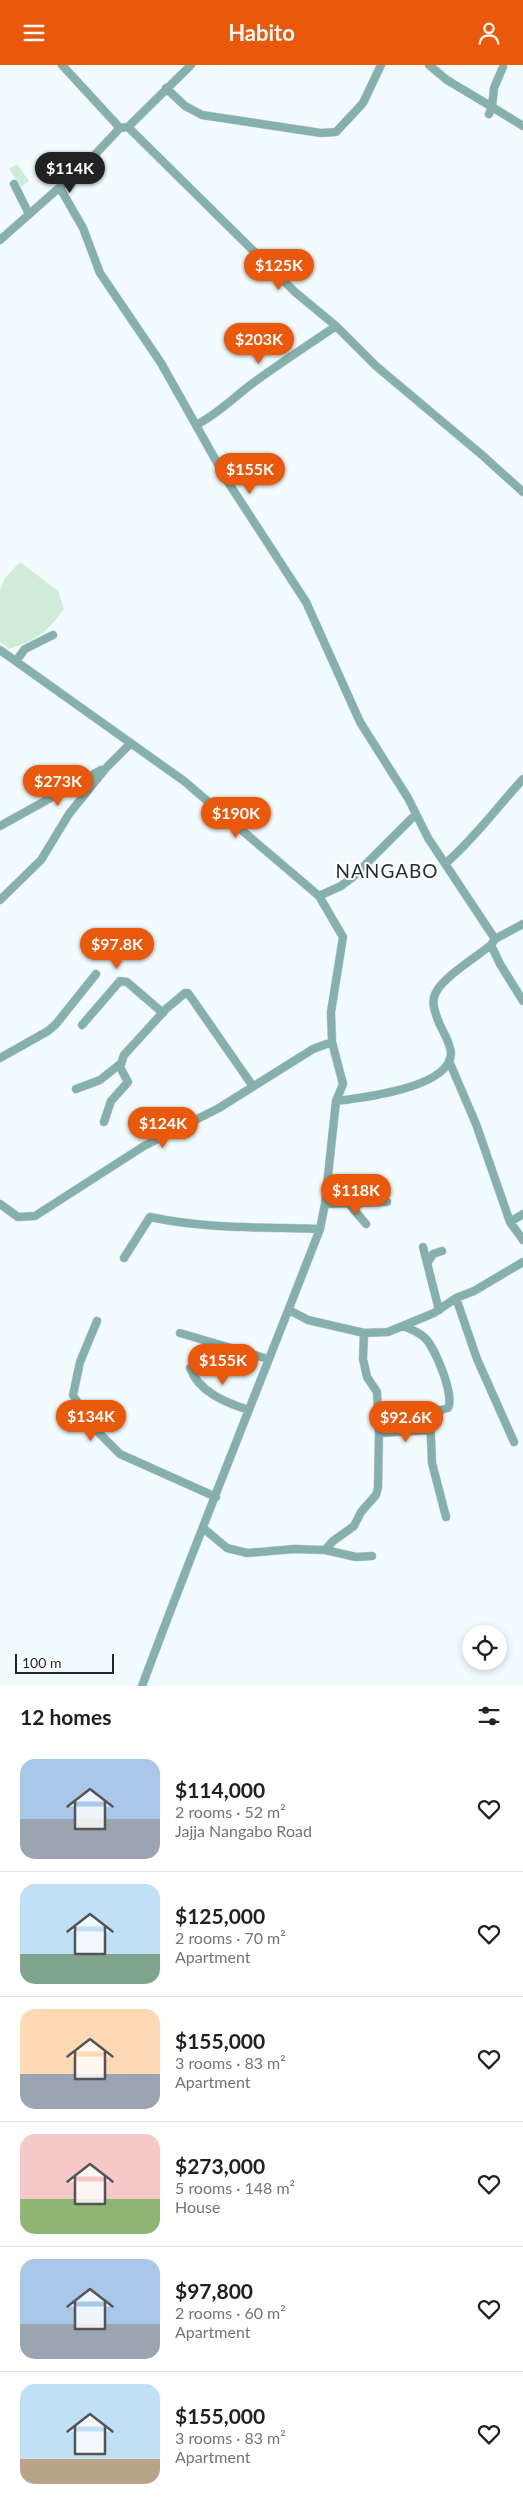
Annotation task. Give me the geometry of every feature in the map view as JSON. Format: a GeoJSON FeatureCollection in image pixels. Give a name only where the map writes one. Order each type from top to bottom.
{"type":"FeatureCollection","features":[{"type":"Feature","properties":{"kind":"street"},"geometry":{"type":"LineString","coordinates":[[62,65],[124,128],[295,292],[336,326],[376,367],[482,455],[523,492]]}},
{"type":"Feature","properties":{"kind":"street"},"geometry":{"type":"LineString","coordinates":[[0,240],[60,188],[190,65]]}},
{"type":"Feature","properties":{"kind":"street"},"geometry":{"type":"LineString","coordinates":[[166,88],[185,106],[202,115],[321,133],[336,132],[363,103],[381,65]]}},
{"type":"Feature","properties":{"kind":"street"},"geometry":{"type":"LineString","coordinates":[[429,65],[447,80],[491,110],[523,126]]}},
{"type":"Feature","properties":{"kind":"street"},"geometry":{"type":"LineString","coordinates":[[491,110],[494,88],[503,67]]}},
{"type":"Feature","properties":{"kind":"street"},"geometry":{"type":"LineString","coordinates":[[14,184],[29,214]]}},
{"type":"Feature","properties":{"kind":"street"},"geometry":{"type":"LineString","coordinates":[[60,188],[83,228],[100,273],[161,363],[228,482],[306,602],[360,722],[408,798],[415,815],[493,942],[500,965],[523,1001]]}},
{"type":"Feature","properties":{"kind":"street"},"geometry":{"type":"LineString","coordinates":[[196,425],[215,415],[249,386],[336,326]]}},
{"type":"Feature","properties":{"kind":"street"},"geometry":{"type":"LineString","coordinates":[[16,661],[25,649],[53,635]]}},
{"type":"Feature","properties":{"kind":"street"},"geometry":{"type":"LineString","coordinates":[[0,650],[184,781],[320,895],[343,937],[331,1012],[332,1042],[343,1084],[336,1101],[325,1204],[320,1229],[216,1497],[189,1560],[142,1686]]}},
{"type":"Feature","properties":{"kind":"street"},"geometry":{"type":"LineString","coordinates":[[0,900],[41,860],[68,814],[106,768],[130,743]]}},
{"type":"Feature","properties":{"kind":"street"},"geometry":{"type":"LineString","coordinates":[[0,826],[106,768]]}},
{"type":"Feature","properties":{"kind":"street"},"geometry":{"type":"LineString","coordinates":[[446,863],[470,843],[487,819],[523,779]]}},
{"type":"Feature","properties":{"kind":"street"},"geometry":{"type":"LineString","coordinates":[[320,895],[340,886],[353,877],[415,815]]}},
{"type":"Feature","properties":{"kind":"street"},"geometry":{"type":"LineString","coordinates":[[336,1101],[376,1096],[422,1083],[439,1073],[449,1061],[451,1053],[433,1005],[436,991],[493,942],[523,924]]}},
{"type":"Feature","properties":{"kind":"street"},"geometry":{"type":"LineString","coordinates":[[0,1058],[48,1031],[96,975]]}},
{"type":"Feature","properties":{"kind":"street"},"geometry":{"type":"LineString","coordinates":[[82,1025],[120,981],[127,982],[163,1013]]}},
{"type":"Feature","properties":{"kind":"street"},"geometry":{"type":"LineString","coordinates":[[76,1089],[100,1080],[120,1064],[124,1055],[179,996],[188,993],[252,1085]]}},
{"type":"Feature","properties":{"kind":"street"},"geometry":{"type":"LineString","coordinates":[[0,1204],[18,1217],[35,1216],[144,1146],[219,1108],[252,1085],[313,1049],[332,1042]]}},
{"type":"Feature","properties":{"kind":"street"},"geometry":{"type":"LineString","coordinates":[[449,1061],[476,1124],[510,1222],[523,1240]]}},
{"type":"Feature","properties":{"kind":"street"},"geometry":{"type":"LineString","coordinates":[[104,1122],[111,1101],[128,1082],[120,1064]]}},
{"type":"Feature","properties":{"kind":"street"},"geometry":{"type":"LineString","coordinates":[[325,1204],[350,1205],[387,1202]]}},
{"type":"Feature","properties":{"kind":"street"},"geometry":{"type":"LineString","coordinates":[[350,1205],[366,1224]]}},
{"type":"Feature","properties":{"kind":"street"},"geometry":{"type":"LineString","coordinates":[[510,1222],[523,1214]]}},
{"type":"Feature","properties":{"kind":"street"},"geometry":{"type":"LineString","coordinates":[[124,1258],[150,1217],[205,1224],[320,1229]]}},
{"type":"Feature","properties":{"kind":"street"},"geometry":{"type":"LineString","coordinates":[[424,1247],[439,1310]]}},
{"type":"Feature","properties":{"kind":"street"},"geometry":{"type":"LineString","coordinates":[[428,1262],[433,1254],[442,1251]]}},
{"type":"Feature","properties":{"kind":"street"},"geometry":{"type":"LineString","coordinates":[[289,1310],[308,1320],[364,1333],[388,1332],[439,1310],[456,1297],[474,1291],[523,1262]]}},
{"type":"Feature","properties":{"kind":"street"},"geometry":{"type":"LineString","coordinates":[[456,1297],[483,1374],[514,1442]]}},
{"type":"Feature","properties":{"kind":"street"},"geometry":{"type":"LineString","coordinates":[[97,1321],[80,1362],[73,1395],[92,1426],[120,1454],[216,1497]]}},
{"type":"Feature","properties":{"kind":"street"},"geometry":{"type":"LineString","coordinates":[[404,1326],[417,1332],[430,1344],[451,1399],[448,1408],[431,1413],[430,1430],[432,1463],[446,1517]]}},
{"type":"Feature","properties":{"kind":"street"},"geometry":{"type":"LineString","coordinates":[[180,1333],[268,1359]]}},
{"type":"Feature","properties":{"kind":"street"},"geometry":{"type":"LineString","coordinates":[[325,1550],[333,1541],[354,1526],[361,1512],[376,1495],[380,1433],[377,1393],[368,1377],[363,1359],[364,1333]]}},
{"type":"Feature","properties":{"kind":"street"},"geometry":{"type":"LineString","coordinates":[[190,1368],[194,1379],[208,1390],[237,1406],[249,1410]]}},
{"type":"Feature","properties":{"kind":"street"},"geometry":{"type":"LineString","coordinates":[[380,1433],[430,1430]]}},
{"type":"Feature","properties":{"kind":"street"},"geometry":{"type":"LineString","coordinates":[[203,1528],[227,1548],[247,1553],[294,1549],[325,1550],[356,1557],[372,1555]]}},
{"type":"Feature","properties":{"kind":"green space"},"geometry":{"type":"Polygon","coordinates":[[[17,164],[29,181],[21,187],[9,169],[17,164]]]}},
{"type":"Feature","properties":{"kind":"green space"},"geometry":{"type":"Polygon","coordinates":[[[20,562],[58,591],[64,609],[41,634],[9,649],[0,642],[0,590],[5,578],[20,562]]]}},
{"type":"Feature","properties":{"kind":"district","name":"NANGABO"},"geometry":{"type":"Point","coordinates":[387,871]}}]}
